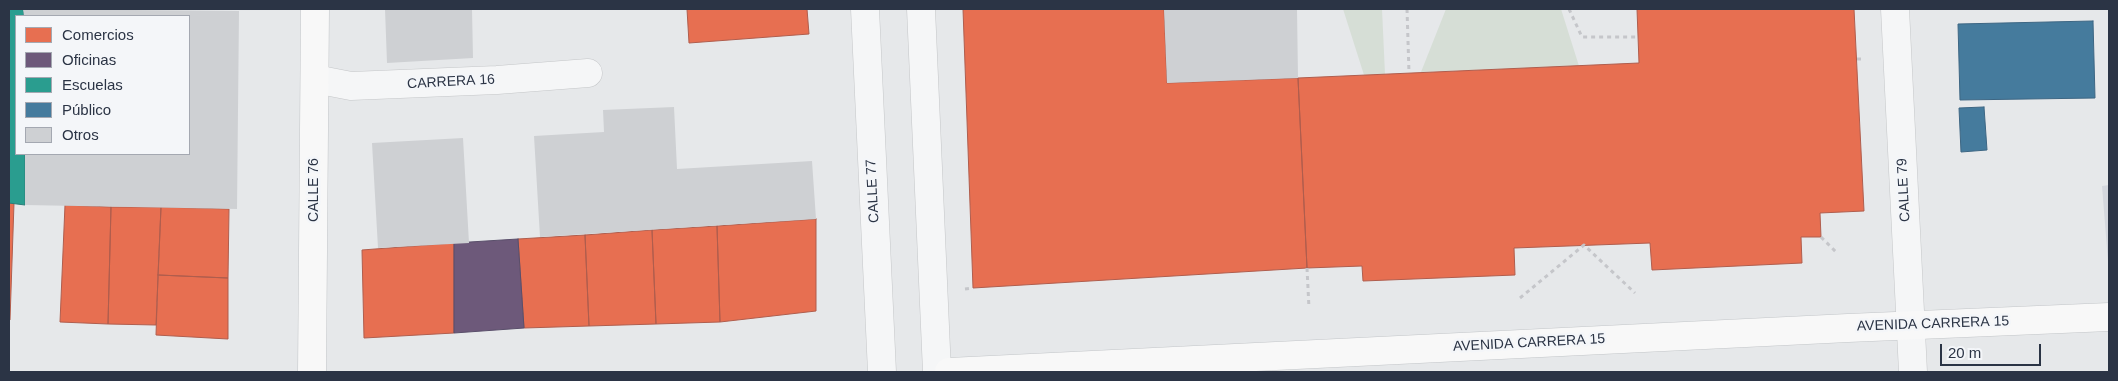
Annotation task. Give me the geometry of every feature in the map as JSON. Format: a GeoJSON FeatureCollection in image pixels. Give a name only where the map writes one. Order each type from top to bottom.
{"type":"FeatureCollection","features":[{"type":"Feature","properties":{"kind":"main road","name":"CALLE 76"},"geometry":{"type":"LineString","coordinates":[[312,372],[315,9]]}},
{"type":"Feature","properties":{"kind":"main road","name":"AVENIDA CARRERA 15"},"geometry":{"type":"LineString","coordinates":[[949,372],[2109,317]]}},
{"type":"Feature","properties":{"kind":"street","name":"CALLE 77"},"geometry":{"type":"LineString","coordinates":[[865,9],[882,372]]}},
{"type":"Feature","properties":{"kind":"street"},"geometry":{"type":"LineString","coordinates":[[921,9],[937,372]]}},
{"type":"Feature","properties":{"kind":"street","name":"CALLE 79"},"geometry":{"type":"LineString","coordinates":[[1894,9],[1913,372]]}},
{"type":"Feature","properties":{"kind":"street","name":"CARRERA 16"},"geometry":{"type":"LineString","coordinates":[[315,80],[351,86],[497,80],[588,72]]}},
{"type":"Feature","properties":{"kind":"path"},"geometry":{"type":"LineString","coordinates":[[1407,9],[1409,73]]}},
{"type":"Feature","properties":{"kind":"path"},"geometry":{"type":"LineString","coordinates":[[1569,9],[1582,37],[1638,37]]}},
{"type":"Feature","properties":{"kind":"path"},"geometry":{"type":"LineString","coordinates":[[1821,237],[1838,254]]}},
{"type":"Feature","properties":{"kind":"path"},"geometry":{"type":"LineString","coordinates":[[1520,298],[1584,245],[1635,293]]}},
{"type":"Feature","properties":{"kind":"path"},"geometry":{"type":"LineString","coordinates":[[1308,268],[1309,308]]}},
{"type":"Feature","properties":{"kind":"path"},"geometry":{"type":"LineString","coordinates":[[964,289],[973,288]]}},
{"type":"Feature","properties":{"kind":"shaded area"},"geometry":{"type":"Polygon","coordinates":[[[1343,9],[1382,9],[1385,74],[1364,75],[1343,9]]]}},
{"type":"Feature","properties":{"kind":"shaded area"},"geometry":{"type":"Polygon","coordinates":[[[1446,9],[1561,9],[1579,66],[1421,72],[1446,9]]]}},
{"type":"Feature","properties":{"kind":"shaded area"},"geometry":{"type":"Polygon","coordinates":[[[2109,185],[2109,261],[2108,261],[2102,186],[2109,185]]]}},
{"type":"Feature","properties":{"kind":"building: Comercios"},"geometry":{"type":"Polygon","coordinates":[[[687,9],[807,9],[809,34],[689,43],[687,9]]]}},
{"type":"Feature","properties":{"kind":"building: Comercios"},"geometry":{"type":"Polygon","coordinates":[[[963,9],[1164,9],[1167,83],[1298,78],[1307,268],[973,288],[963,9]]]}},
{"type":"Feature","properties":{"kind":"building: Comercios"},"geometry":{"type":"Polygon","coordinates":[[[1637,9],[1854,9],[1864,211],[1820,213],[1821,237],[1801,237],[1802,263],[1652,270],[1650,243],[1514,248],[1515,275],[1363,281],[1362,266],[1307,268],[1298,78],[1639,63],[1637,9]]]}},
{"type":"Feature","properties":{"kind":"building: Comercios"},"geometry":{"type":"Polygon","coordinates":[[[9,203],[14,203],[10,320],[9,320],[9,203]]]}},
{"type":"Feature","properties":{"kind":"building: Comercios"},"geometry":{"type":"Polygon","coordinates":[[[65,205],[111,207],[108,324],[60,322],[65,205]]]}},
{"type":"Feature","properties":{"kind":"building: Comercios"},"geometry":{"type":"Polygon","coordinates":[[[111,207],[161,207],[156,325],[108,324],[111,207]]]}},
{"type":"Feature","properties":{"kind":"building: Comercios"},"geometry":{"type":"Polygon","coordinates":[[[161,207],[229,209],[228,278],[158,275],[161,207]]]}},
{"type":"Feature","properties":{"kind":"building: Comercios"},"geometry":{"type":"Polygon","coordinates":[[[816,219],[816,311],[720,322],[717,226],[816,219]]]}},
{"type":"Feature","properties":{"kind":"building: Comercios"},"geometry":{"type":"Polygon","coordinates":[[[717,226],[720,322],[656,324],[652,230],[717,226]]]}},
{"type":"Feature","properties":{"kind":"building: Comercios"},"geometry":{"type":"Polygon","coordinates":[[[652,230],[656,324],[589,326],[585,235],[652,230]]]}},
{"type":"Feature","properties":{"kind":"building: Comercios"},"geometry":{"type":"Polygon","coordinates":[[[585,235],[589,326],[524,328],[518,239],[585,235]]]}},
{"type":"Feature","properties":{"kind":"building: Comercios"},"geometry":{"type":"Polygon","coordinates":[[[454,243],[454,333],[364,338],[362,250],[454,243]]]}},
{"type":"Feature","properties":{"kind":"building: Comercios"},"geometry":{"type":"Polygon","coordinates":[[[158,275],[228,278],[228,339],[156,335],[158,275]]]}},
{"type":"Feature","properties":{"kind":"building: Oficinas"},"geometry":{"type":"Polygon","coordinates":[[[518,239],[524,328],[454,333],[454,243],[518,239]]]}},
{"type":"Feature","properties":{"kind":"building: Escuelas"},"geometry":{"type":"Polygon","coordinates":[[[9,9],[23,9],[24,15],[15,15],[15,155],[25,155],[25,205],[9,203],[9,9]]]}},
{"type":"Feature","properties":{"kind":"building: Público"},"geometry":{"type":"Polygon","coordinates":[[[2093,21],[2095,98],[1960,100],[1958,24],[2093,21]]]}},
{"type":"Feature","properties":{"kind":"building: Público"},"geometry":{"type":"Polygon","coordinates":[[[1984,107],[1987,150],[1961,152],[1959,108],[1984,107]]]}},
{"type":"Feature","properties":{"kind":"building: Otros"},"geometry":{"type":"Polygon","coordinates":[[[23,9],[239,11],[237,209],[25,205],[25,155],[190,155],[190,15],[24,15],[23,9]]]}},
{"type":"Feature","properties":{"kind":"building: Otros"},"geometry":{"type":"Polygon","coordinates":[[[385,9],[472,9],[473,58],[387,63],[385,9]]]}},
{"type":"Feature","properties":{"kind":"building: Otros"},"geometry":{"type":"Polygon","coordinates":[[[1164,9],[1297,9],[1298,78],[1167,83],[1164,9]]]}},
{"type":"Feature","properties":{"kind":"building: Otros"},"geometry":{"type":"Polygon","coordinates":[[[674,107],[677,169],[812,161],[816,219],[540,237],[534,136],[604,132],[603,110],[674,107]]]}},
{"type":"Feature","properties":{"kind":"building: Otros"},"geometry":{"type":"Polygon","coordinates":[[[463,138],[469,243],[378,248],[372,143],[463,138]]]}}]}
